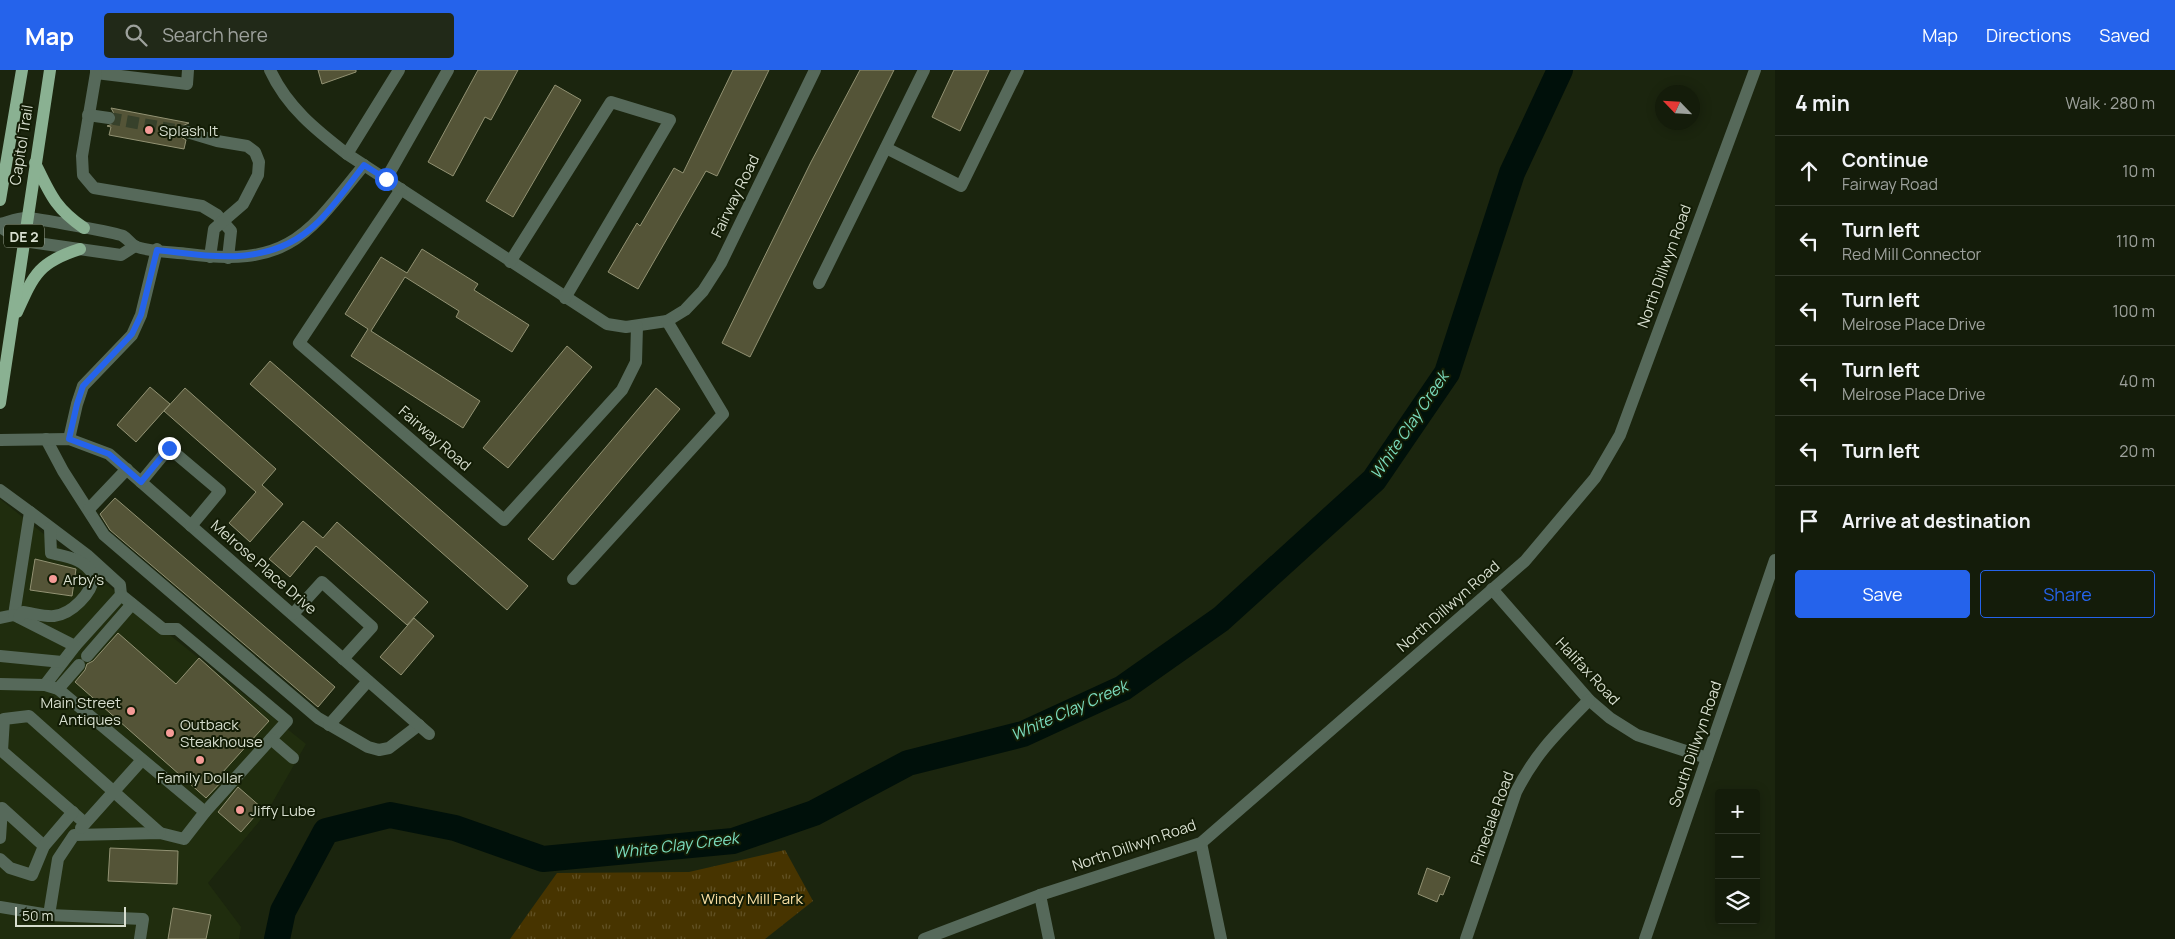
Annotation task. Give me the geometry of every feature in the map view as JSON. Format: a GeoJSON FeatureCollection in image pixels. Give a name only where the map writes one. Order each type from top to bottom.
{"type":"FeatureCollection","features":[{"type":"Feature","properties":{"kind":"main road","name":"Capitol Trail"},"geometry":{"type":"LineString","coordinates":[[0,200],[22,70]]}},
{"type":"Feature","properties":{"kind":"main road","name":"Capitol Trail"},"geometry":{"type":"LineString","coordinates":[[0,403],[26,218],[50,70]]}},
{"type":"Feature","properties":{"kind":"main road"},"geometry":{"type":"LineString","coordinates":[[36,163],[49,192],[64,214],[84,228]]}},
{"type":"Feature","properties":{"kind":"main road"},"geometry":{"type":"LineString","coordinates":[[11,325],[33,276],[58,256],[80,249]]}},
{"type":"Feature","properties":{"kind":"street"},"geometry":{"type":"LineString","coordinates":[[188,70],[187,84],[96,71],[82,156],[83,175],[94,188],[202,206],[217,215],[231,231],[228,258]]}},
{"type":"Feature","properties":{"kind":"street","name":"Fairway Road"},"geometry":{"type":"LineString","coordinates":[[270,70],[293,108],[316,130],[347,154],[607,324],[636,326],[667,321],[691,303],[703,291],[721,263],[815,70]]}},
{"type":"Feature","properties":{"kind":"street"},"geometry":{"type":"LineString","coordinates":[[347,154],[399,70]]}},
{"type":"Feature","properties":{"kind":"street"},"geometry":{"type":"LineString","coordinates":[[386,179],[448,70]]}},
{"type":"Feature","properties":{"kind":"street"},"geometry":{"type":"LineString","coordinates":[[819,283],[924,70]]}},
{"type":"Feature","properties":{"kind":"street"},"geometry":{"type":"LineString","coordinates":[[886,148],[960,186],[1018,70]]}},
{"type":"Feature","properties":{"kind":"street","name":"North Dillwyn Road"},"geometry":{"type":"LineString","coordinates":[[924,939],[1040,895],[1201,842],[1526,561],[1595,478],[1620,435],[1754,70]]}},
{"type":"Feature","properties":{"kind":"street"},"geometry":{"type":"LineString","coordinates":[[510,262],[611,102],[670,120],[565,298]]}},
{"type":"Feature","properties":{"kind":"street"},"geometry":{"type":"LineString","coordinates":[[88,115],[109,118]]}},
{"type":"Feature","properties":{"kind":"street"},"geometry":{"type":"LineString","coordinates":[[187,132],[217,141],[247,146],[255,152],[259,162],[258,175],[252,190],[243,204],[214,229],[210,257]]}},
{"type":"Feature","properties":{"kind":"street"},"geometry":{"type":"LineString","coordinates":[[0,226],[26,218],[123,235],[135,246],[210,257],[228,258],[275,251],[296,240],[317,224],[364,165]]}},
{"type":"Feature","properties":{"kind":"street","name":"Fairway Road"},"geometry":{"type":"LineString","coordinates":[[401,189],[299,343],[504,520],[622,390],[636,362],[636,326]]}},
{"type":"Feature","properties":{"kind":"street"},"geometry":{"type":"LineString","coordinates":[[0,226],[23,241],[121,255],[135,246]]}},
{"type":"Feature","properties":{"kind":"street"},"geometry":{"type":"LineString","coordinates":[[69,439],[83,386],[132,334],[138,322],[157,250]]}},
{"type":"Feature","properties":{"kind":"street"},"geometry":{"type":"LineString","coordinates":[[573,579],[723,414],[667,321]]}},
{"type":"Feature","properties":{"kind":"street"},"geometry":{"type":"LineString","coordinates":[[46,439],[63,471],[89,510],[94,523],[104,535],[329,725],[368,680]]}},
{"type":"Feature","properties":{"kind":"street","name":"Melrose Place Drive"},"geometry":{"type":"LineString","coordinates":[[0,440],[69,439],[109,454],[424,729],[389,748],[379,750],[368,747],[329,725]]}},
{"type":"Feature","properties":{"kind":"street"},"geometry":{"type":"LineString","coordinates":[[141,482],[169,448],[220,491],[191,526]]}},
{"type":"Feature","properties":{"kind":"street"},"geometry":{"type":"LineString","coordinates":[[89,510],[127,469]]}},
{"type":"Feature","properties":{"kind":"street"},"geometry":{"type":"LineString","coordinates":[[0,490],[86,555],[120,585],[121,594],[163,629],[177,629],[287,721],[205,812],[184,839],[160,833],[74,835]]}},
{"type":"Feature","properties":{"kind":"street"},"geometry":{"type":"LineString","coordinates":[[17,616],[30,512]]}},
{"type":"Feature","properties":{"kind":"street"},"geometry":{"type":"LineString","coordinates":[[0,618],[17,616],[23,612],[52,616],[60,615],[87,594],[93,583],[94,576],[83,563],[75,558],[51,553],[50,528]]}},
{"type":"Feature","properties":{"kind":"street","name":"South Dillwyn Road"},"geometry":{"type":"LineString","coordinates":[[1645,939],[1775,560]]}},
{"type":"Feature","properties":{"kind":"street"},"geometry":{"type":"LineString","coordinates":[[293,614],[322,582],[372,627],[343,658]]}},
{"type":"Feature","properties":{"kind":"street","name":"Halifax Road"},"geometry":{"type":"LineString","coordinates":[[1492,589],[1589,700],[1626,730],[1707,758]]}},
{"type":"Feature","properties":{"kind":"street"},"geometry":{"type":"LineString","coordinates":[[45,685],[75,646],[121,594]]}},
{"type":"Feature","properties":{"kind":"street"},"geometry":{"type":"LineString","coordinates":[[58,689],[132,604]]}},
{"type":"Feature","properties":{"kind":"street"},"geometry":{"type":"LineString","coordinates":[[17,616],[75,646]]}},
{"type":"Feature","properties":{"kind":"street"},"geometry":{"type":"LineString","coordinates":[[0,656],[62,662]]}},
{"type":"Feature","properties":{"kind":"street"},"geometry":{"type":"LineString","coordinates":[[0,684],[45,685],[58,689],[205,812]]}},
{"type":"Feature","properties":{"kind":"street","name":"Pinedale Road"},"geometry":{"type":"LineString","coordinates":[[1466,939],[1516,792],[1527,769],[1541,749],[1589,700]]}},
{"type":"Feature","properties":{"kind":"street"},"geometry":{"type":"LineString","coordinates":[[85,823],[2,751],[4,719],[29,716],[160,833]]}},
{"type":"Feature","properties":{"kind":"street"},"geometry":{"type":"LineString","coordinates":[[271,739],[293,758]]}},
{"type":"Feature","properties":{"kind":"street"},"geometry":{"type":"LineString","coordinates":[[49,915],[58,859],[74,835],[142,760]]}},
{"type":"Feature","properties":{"kind":"street"},"geometry":{"type":"LineString","coordinates":[[0,838],[2,808],[44,846]]}},
{"type":"Feature","properties":{"kind":"street"},"geometry":{"type":"LineString","coordinates":[[0,859],[10,868],[32,875],[44,846],[73,812]]}},
{"type":"Feature","properties":{"kind":"street"},"geometry":{"type":"LineString","coordinates":[[1201,842],[1221,939]]}},
{"type":"Feature","properties":{"kind":"street"},"geometry":{"type":"LineString","coordinates":[[1040,895],[1049,939]]}},
{"type":"Feature","properties":{"kind":"street"},"geometry":{"type":"LineString","coordinates":[[0,907],[49,915],[143,919],[140,939]]}},
{"type":"Feature","properties":{"kind":"shaded area"},"geometry":{"type":"Polygon","coordinates":[[[0,499],[306,744],[267,812],[208,883],[241,927],[239,939],[0,939],[0,499]]]}},
{"type":"Feature","properties":{"kind":"green space","name":"Windy Mill Park"},"geometry":{"type":"Polygon","coordinates":[[[785,850],[813,901],[765,939],[510,939],[557,873],[689,872],[785,850]]]}},
{"type":"Feature","properties":{"kind":"building"},"geometry":{"type":"Polygon","coordinates":[[[318,70],[356,70],[356,72],[322,84],[318,70]]]}},
{"type":"Feature","properties":{"kind":"building"},"geometry":{"type":"Polygon","coordinates":[[[478,70],[518,70],[491,120],[485,117],[453,176],[428,162],[478,70]]]}},
{"type":"Feature","properties":{"kind":"building"},"geometry":{"type":"Polygon","coordinates":[[[733,70],[769,70],[717,176],[706,171],[638,289],[608,272],[637,223],[640,226],[674,168],[683,173],[733,70]]]}},
{"type":"Feature","properties":{"kind":"building"},"geometry":{"type":"Polygon","coordinates":[[[860,70],[894,70],[750,357],[722,343],[811,162],[860,70]]]}},
{"type":"Feature","properties":{"kind":"building"},"geometry":{"type":"Polygon","coordinates":[[[954,70],[989,70],[960,131],[932,117],[954,70]]]}},
{"type":"Feature","properties":{"kind":"building"},"geometry":{"type":"Polygon","coordinates":[[[555,85],[581,100],[513,217],[486,201],[555,85]]]}},
{"type":"Feature","properties":{"kind":"building","name":"Splash It"},"geometry":{"type":"Polygon","coordinates":[[[111,108],[189,123],[182,126],[179,130],[181,137],[186,140],[184,149],[109,135],[111,127],[107,126],[115,123],[117,119],[111,108]]]}},
{"type":"Feature","properties":{"kind":"building"},"geometry":{"type":"Polygon","coordinates":[[[422,249],[478,284],[474,290],[529,325],[512,352],[456,317],[459,311],[405,277],[371,331],[480,401],[463,428],[351,356],[368,329],[345,314],[381,257],[407,273],[422,249]]]}},
{"type":"Feature","properties":{"kind":"building"},"geometry":{"type":"Polygon","coordinates":[[[567,346],[592,367],[508,468],[483,448],[567,346]]]}},
{"type":"Feature","properties":{"kind":"building"},"geometry":{"type":"Polygon","coordinates":[[[270,361],[528,586],[507,610],[250,384],[270,361]]]}},
{"type":"Feature","properties":{"kind":"building"},"geometry":{"type":"Polygon","coordinates":[[[150,387],[170,404],[136,442],[117,425],[150,387]]]}},
{"type":"Feature","properties":{"kind":"building"},"geometry":{"type":"Polygon","coordinates":[[[185,388],[276,469],[262,485],[283,504],[250,542],[229,523],[256,492],[164,411],[185,388]]]}},
{"type":"Feature","properties":{"kind":"building"},"geometry":{"type":"Polygon","coordinates":[[[656,388],[680,409],[553,560],[528,539],[656,388]]]}},
{"type":"Feature","properties":{"kind":"building"},"geometry":{"type":"Polygon","coordinates":[[[115,498],[335,687],[318,707],[110,530],[100,514],[115,498]]]}},
{"type":"Feature","properties":{"kind":"building"},"geometry":{"type":"Polygon","coordinates":[[[303,521],[323,538],[337,522],[428,602],[407,625],[316,546],[290,577],[269,559],[303,521]]]}},
{"type":"Feature","properties":{"kind":"building","name":"Arby's"},"geometry":{"type":"Polygon","coordinates":[[[35,559],[76,569],[72,596],[30,590],[35,559]]]}},
{"type":"Feature","properties":{"kind":"building"},"geometry":{"type":"Polygon","coordinates":[[[414,618],[434,636],[401,675],[380,657],[414,618]]]}},
{"type":"Feature","properties":{"kind":"building"},"geometry":{"type":"Polygon","coordinates":[[[118,633],[176,684],[199,658],[269,721],[222,773],[226,777],[206,798],[75,682],[85,670],[87,664],[93,661],[118,633]]]}},
{"type":"Feature","properties":{"kind":"building","name":"Jiffy Lube"},"geometry":{"type":"Polygon","coordinates":[[[238,787],[262,808],[241,832],[218,812],[238,787]]]}},
{"type":"Feature","properties":{"kind":"building"},"geometry":{"type":"Polygon","coordinates":[[[110,848],[178,851],[177,884],[108,881],[110,848]]]}},
{"type":"Feature","properties":{"kind":"building"},"geometry":{"type":"Polygon","coordinates":[[[1427,868],[1450,877],[1443,895],[1440,894],[1437,902],[1418,894],[1427,868]]]}},
{"type":"Feature","properties":{"kind":"building"},"geometry":{"type":"Polygon","coordinates":[[[173,908],[211,915],[206,939],[168,939],[173,908]]]}},
{"type":"Feature","properties":{"kind":"waterway","name":"White Clay Creek"},"geometry":{"type":"LineString","coordinates":[[277,939],[283,911],[326,831],[390,815],[455,828],[543,859],[733,841],[814,813],[908,763],[1023,734],[1123,688],[1221,619],[1374,480],[1447,373],[1512,173],[1560,70]]}},
{"type":"Feature","properties":{"kind":"tunnel"},"geometry":{"type":"LineString","coordinates":[[109,118],[187,132]]}},
{"type":"Feature","properties":{"kind":"place","name":"Splash It"},"geometry":{"type":"Point","coordinates":[149,130]}},
{"type":"Feature","properties":{"kind":"place","name":"Arby's"},"geometry":{"type":"Point","coordinates":[53,579]}},
{"type":"Feature","properties":{"kind":"place","name":"Main Street Antiques"},"geometry":{"type":"Point","coordinates":[131,711]}},
{"type":"Feature","properties":{"kind":"place","name":"Outback Steakhouse"},"geometry":{"type":"Point","coordinates":[170,733]}},
{"type":"Feature","properties":{"kind":"place","name":"Family Dollar"},"geometry":{"type":"Point","coordinates":[200,760]}},
{"type":"Feature","properties":{"kind":"place","name":"Jiffy Lube"},"geometry":{"type":"Point","coordinates":[240,810]}},
{"type":"Feature","properties":{"kind":"route"},"geometry":{"type":"LineString","coordinates":[[169,448],[141,482],[109,454],[69,439],[83,386],[132,334],[141,315],[157,250],[228,258],[275,251],[296,240],[317,224],[364,165],[386,179]]}}]}
